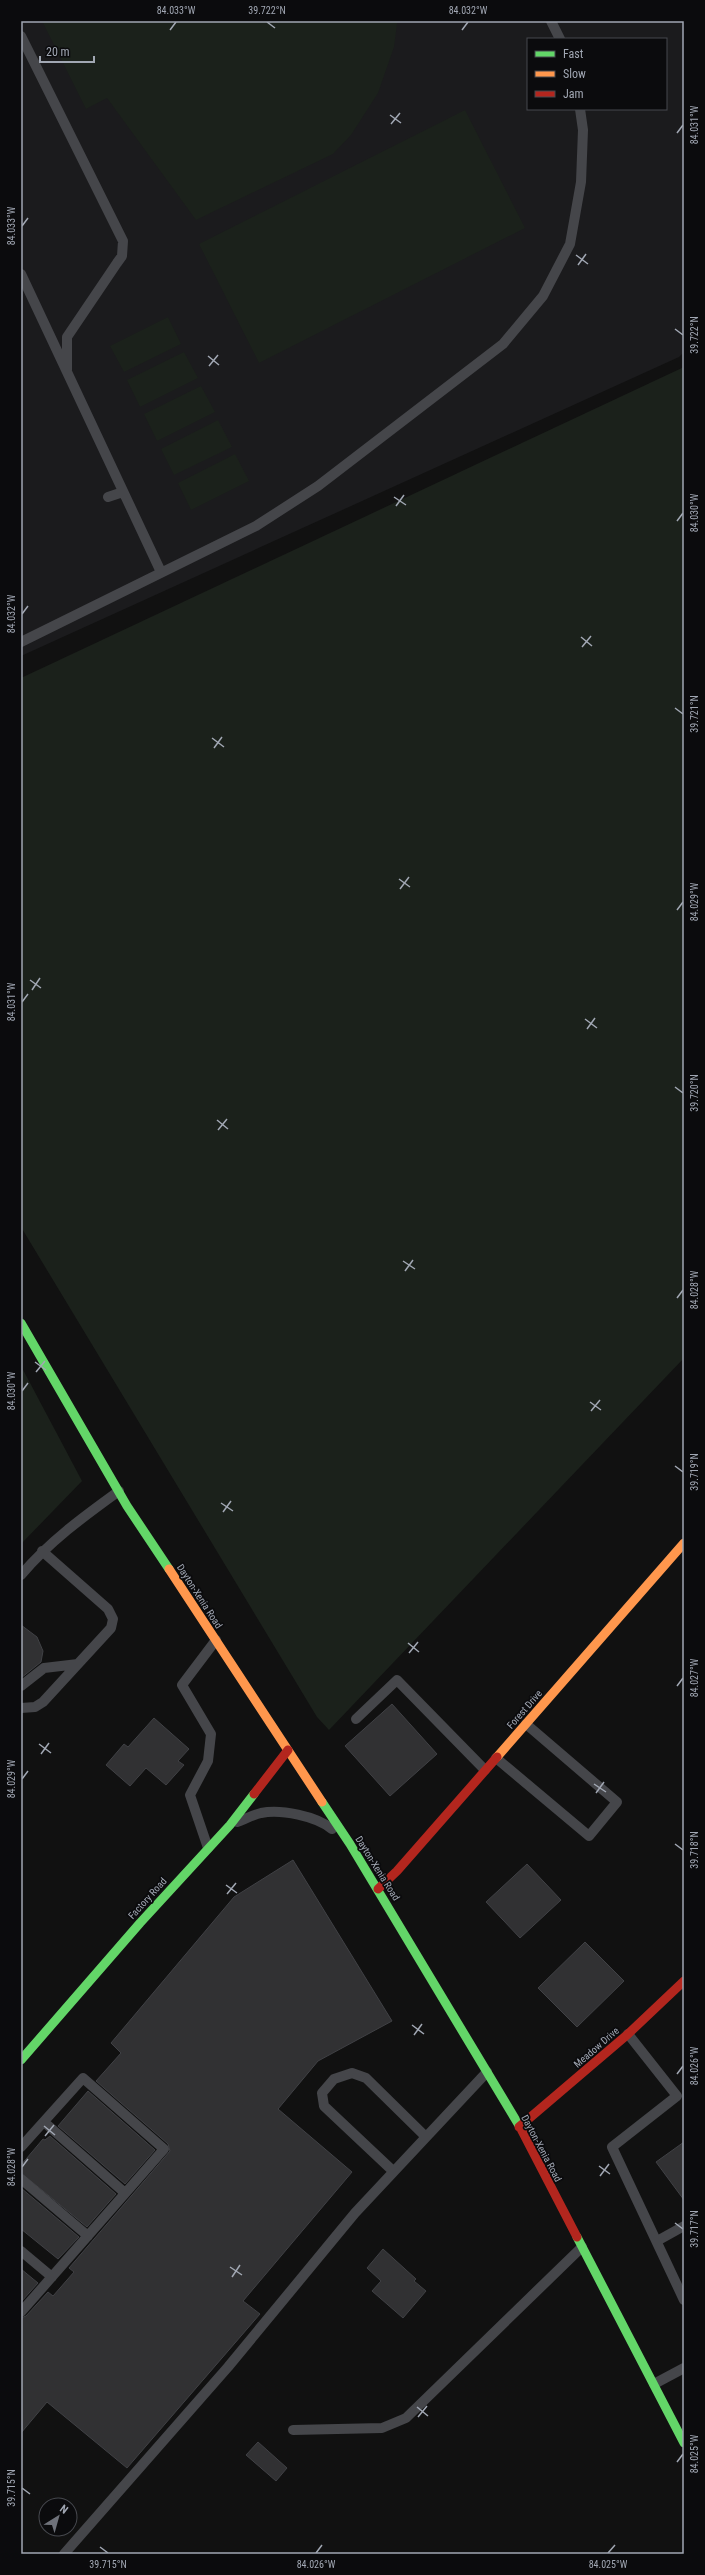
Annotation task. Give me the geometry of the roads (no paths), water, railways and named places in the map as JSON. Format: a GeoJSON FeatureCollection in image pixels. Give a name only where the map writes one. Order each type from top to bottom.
{"type":"FeatureCollection","features":[{"type":"Feature","properties":{"kind":"main road","name":"Dayton-Xenia Road"},"geometry":{"type":"LineString","coordinates":[[21,1323],[119,1491],[350,1844],[487,2072],[519,2127],[684,2443]]}},
{"type":"Feature","properties":{"kind":"main road","name":"Forest Drive"},"geometry":{"type":"LineString","coordinates":[[378,1889],[397,1871],[684,1543]]}},
{"type":"Feature","properties":{"kind":"main road","name":"Factory Road"},"geometry":{"type":"LineString","coordinates":[[21,2060],[230,1825],[288,1750]]}},
{"type":"Feature","properties":{"kind":"main road","name":"Meadow Drive"},"geometry":{"type":"LineString","coordinates":[[519,2127],[628,2034],[684,1981]]}},
{"type":"Feature","properties":{"kind":"lane"},"geometry":{"type":"LineString","coordinates":[[551,21],[560,38]]}},
{"type":"Feature","properties":{"kind":"lane"},"geometry":{"type":"LineString","coordinates":[[21,36],[124,241],[122,256],[68,337],[67,370]]}},
{"type":"Feature","properties":{"kind":"lane"},"geometry":{"type":"LineString","coordinates":[[21,642],[256,526],[318,486],[503,344],[543,296],[570,244],[581,182],[582,130],[580,110]]}},
{"type":"Feature","properties":{"kind":"lane"},"geometry":{"type":"LineString","coordinates":[[21,274],[161,572]]}},
{"type":"Feature","properties":{"kind":"lane"},"geometry":{"type":"LineString","coordinates":[[108,497],[123,492]]}},
{"type":"Feature","properties":{"kind":"lane"},"geometry":{"type":"LineString","coordinates":[[21,1575],[42,1551],[62,1532],[119,1491]]}},
{"type":"Feature","properties":{"kind":"lane"},"geometry":{"type":"LineString","coordinates":[[21,1708],[35,1707],[44,1702],[111,1628],[113,1619],[108,1609],[42,1551]]}},
{"type":"Feature","properties":{"kind":"lane"},"geometry":{"type":"LineString","coordinates":[[208,1848],[190,1795],[208,1761],[211,1734],[182,1685],[216,1640]]}},
{"type":"Feature","properties":{"kind":"lane"},"geometry":{"type":"LineString","coordinates":[[21,1686],[44,1668],[78,1664]]}},
{"type":"Feature","properties":{"kind":"lane"},"geometry":{"type":"LineString","coordinates":[[356,1718],[397,1680],[485,1770]]}},
{"type":"Feature","properties":{"kind":"lane"},"geometry":{"type":"LineString","coordinates":[[496,1758],[589,1836],[617,1802],[526,1724]]}},
{"type":"Feature","properties":{"kind":"lane"},"geometry":{"type":"LineString","coordinates":[[230,1825],[261,1813],[293,1814],[322,1821],[350,1844]]}},
{"type":"Feature","properties":{"kind":"lane"},"geometry":{"type":"LineString","coordinates":[[628,2034],[677,2096],[612,2147],[684,2300]]}},
{"type":"Feature","properties":{"kind":"lane"},"geometry":{"type":"LineString","coordinates":[[64,2554],[228,2367],[355,2213],[487,2072]]}},
{"type":"Feature","properties":{"kind":"lane"},"geometry":{"type":"LineString","coordinates":[[394,2171],[324,2106],[322,2093],[334,2079],[352,2073],[366,2078],[426,2136]]}},
{"type":"Feature","properties":{"kind":"lane"},"geometry":{"type":"LineString","coordinates":[[21,2147],[83,2078],[164,2149],[21,2312]]}},
{"type":"Feature","properties":{"kind":"lane"},"geometry":{"type":"LineString","coordinates":[[44,2122],[125,2194]]}},
{"type":"Feature","properties":{"kind":"lane"},"geometry":{"type":"LineString","coordinates":[[21,2179],[88,2236]]}},
{"type":"Feature","properties":{"kind":"lane"},"geometry":{"type":"LineString","coordinates":[[657,2241],[684,2226]]}},
{"type":"Feature","properties":{"kind":"lane"},"geometry":{"type":"LineString","coordinates":[[293,2430],[382,2428],[406,2418],[582,2247]]}},
{"type":"Feature","properties":{"kind":"lane"},"geometry":{"type":"LineString","coordinates":[[21,2251],[52,2278]]}},
{"type":"Feature","properties":{"kind":"lane"},"geometry":{"type":"LineString","coordinates":[[654,2384],[684,2368]]}}]}
